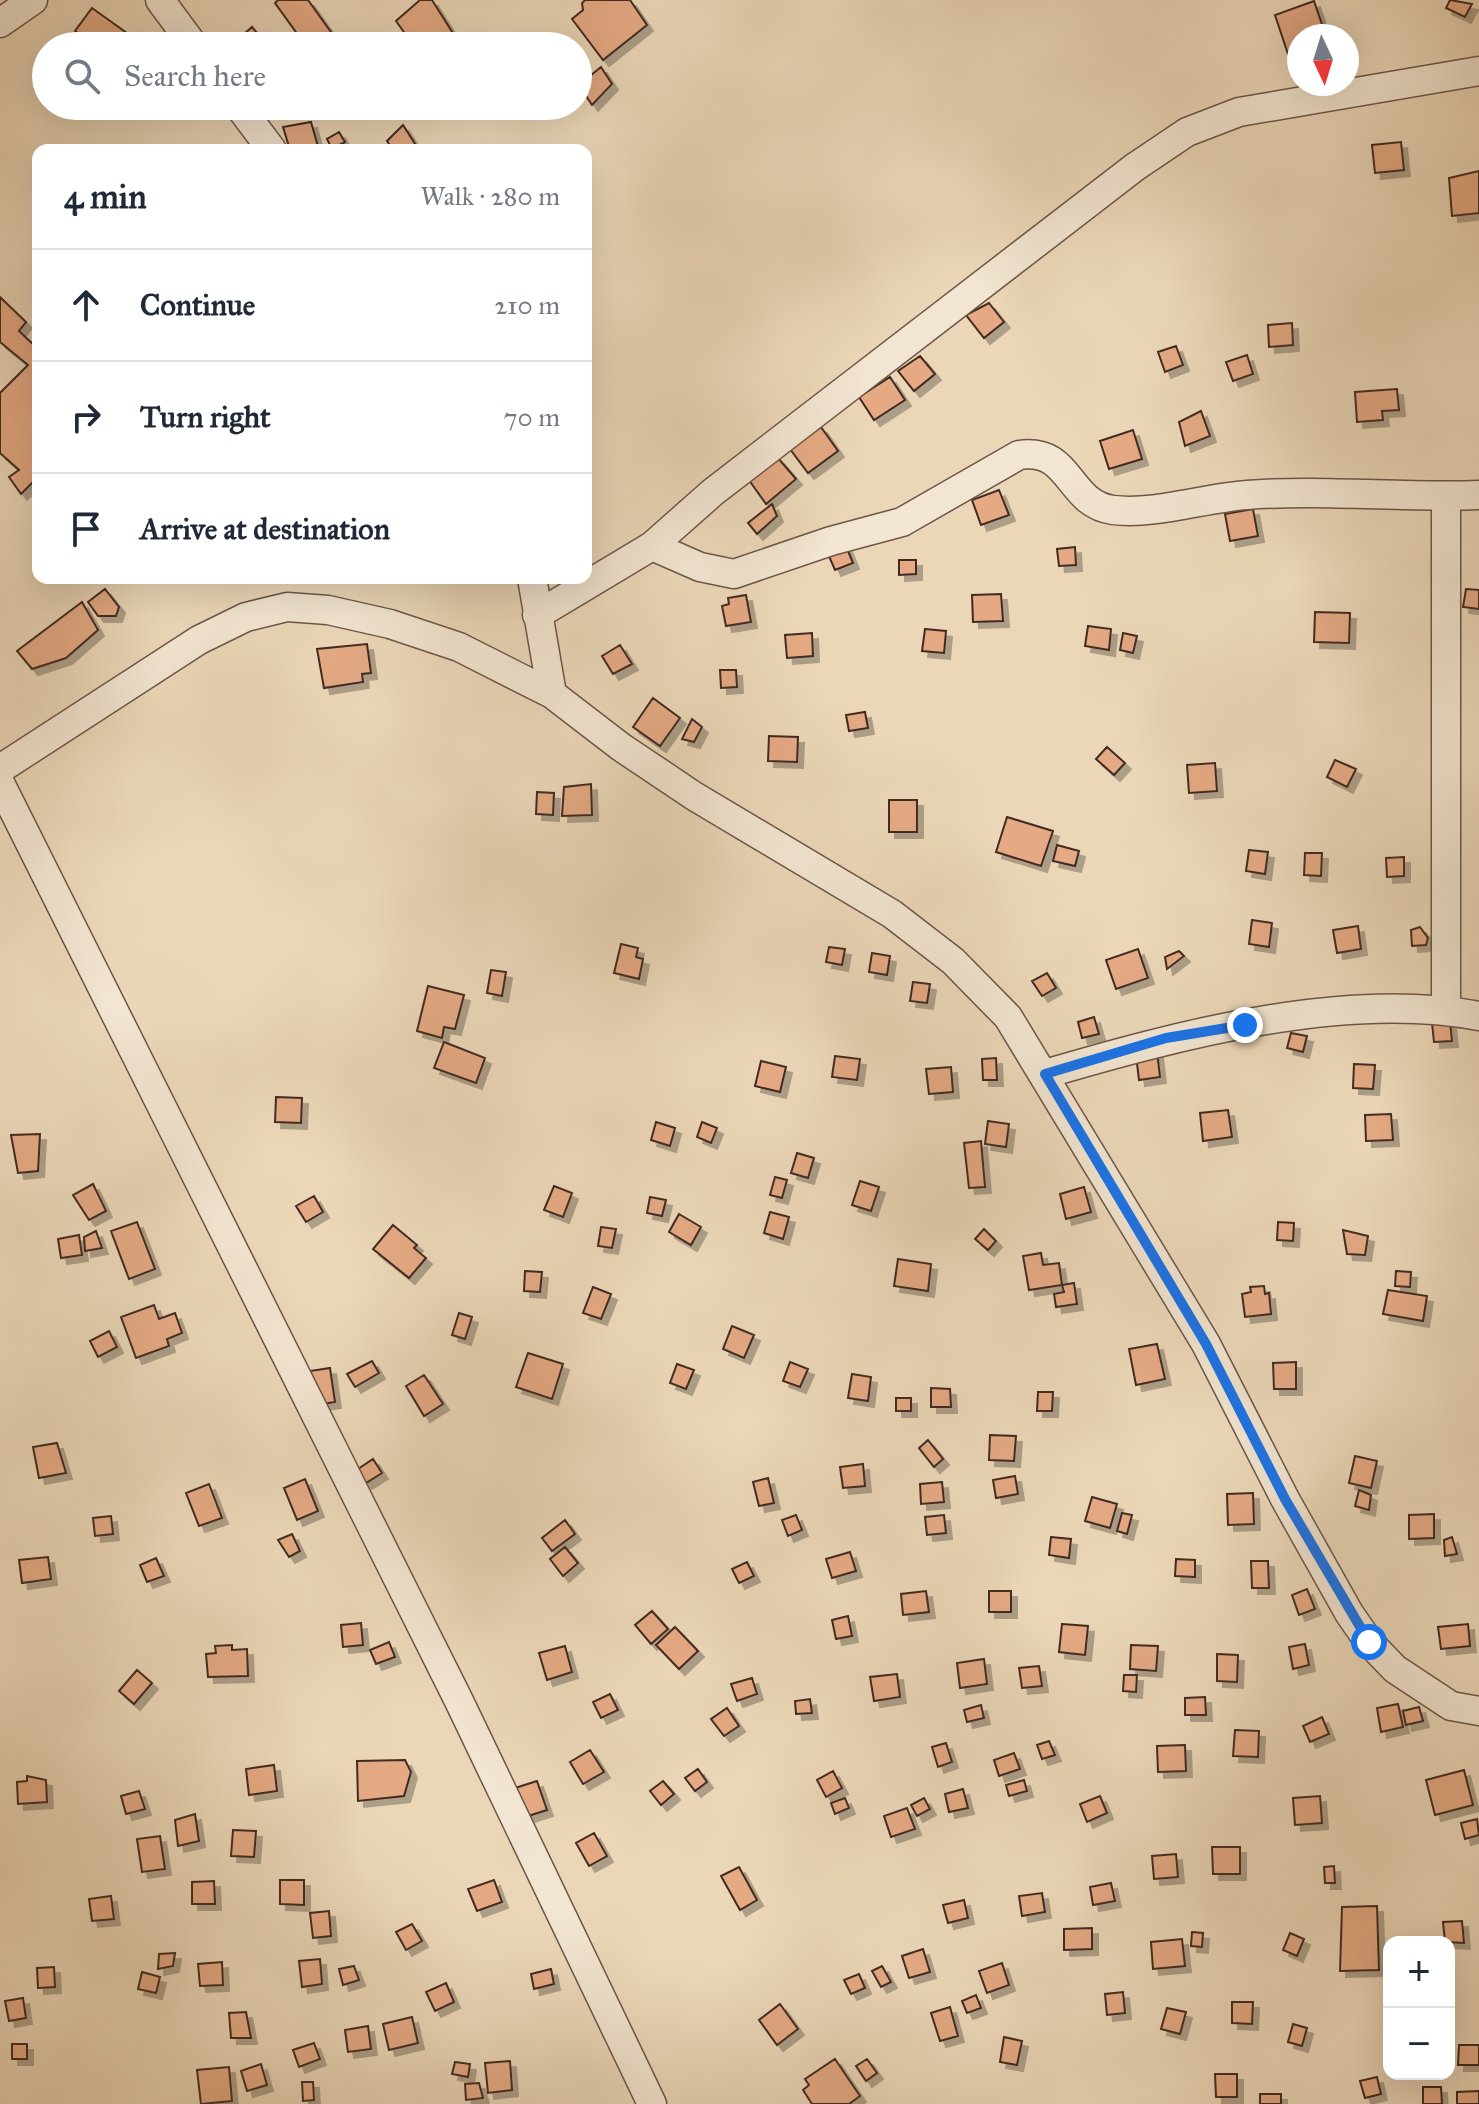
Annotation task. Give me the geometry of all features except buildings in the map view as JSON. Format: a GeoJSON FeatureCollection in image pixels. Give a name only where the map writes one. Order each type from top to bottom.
{"type":"FeatureCollection","features":[{"type":"Feature","properties":{"kind":"street"},"geometry":{"type":"LineString","coordinates":[[0,23],[33,0]]}},
{"type":"Feature","properties":{"kind":"street"},"geometry":{"type":"LineString","coordinates":[[160,0],[184,32]]}},
{"type":"Feature","properties":{"kind":"street"},"geometry":{"type":"LineString","coordinates":[[592,582],[652,546],[713,492],[1135,167],[1187,132],[1213,119],[1268,106],[1479,71]]}},
{"type":"Feature","properties":{"kind":"street"},"geometry":{"type":"LineString","coordinates":[[250,120],[268,144]]}},
{"type":"Feature","properties":{"kind":"street"},"geometry":{"type":"LineString","coordinates":[[652,546],[700,567],[734,574],[831,541],[902,522],[1019,455],[1032,453],[1057,463],[1088,502],[1113,510],[1248,495],[1479,495]]}},
{"type":"Feature","properties":{"kind":"street"},"geometry":{"type":"LineString","coordinates":[[1446,497],[1446,1010]]}},
{"type":"Feature","properties":{"kind":"street"},"geometry":{"type":"LineString","coordinates":[[533,584],[552,694]]}},
{"type":"Feature","properties":{"kind":"street"},"geometry":{"type":"LineString","coordinates":[[537,615],[589,584]]}},
{"type":"Feature","properties":{"kind":"street"},"geometry":{"type":"LineString","coordinates":[[0,769],[199,640],[246,617],[287,607],[328,610],[459,647],[552,694],[694,796],[892,914],[953,961],[1008,1017],[1206,1344],[1285,1499],[1362,1633],[1395,1669],[1426,1692],[1451,1706],[1479,1711]]}},
{"type":"Feature","properties":{"kind":"street"},"geometry":{"type":"LineString","coordinates":[[0,783],[459,1701],[652,2104]]}},
{"type":"Feature","properties":{"kind":"street"},"geometry":{"type":"LineString","coordinates":[[1045,1074],[1166,1038],[1245,1025],[1395,1008],[1446,1010],[1479,1016]]}},
{"type":"Feature","properties":{"kind":"route"},"geometry":{"type":"LineString","coordinates":[[1245,1025],[1166,1038],[1045,1074],[1206,1344],[1285,1499],[1349,1613],[1369,1642]]}}]}
